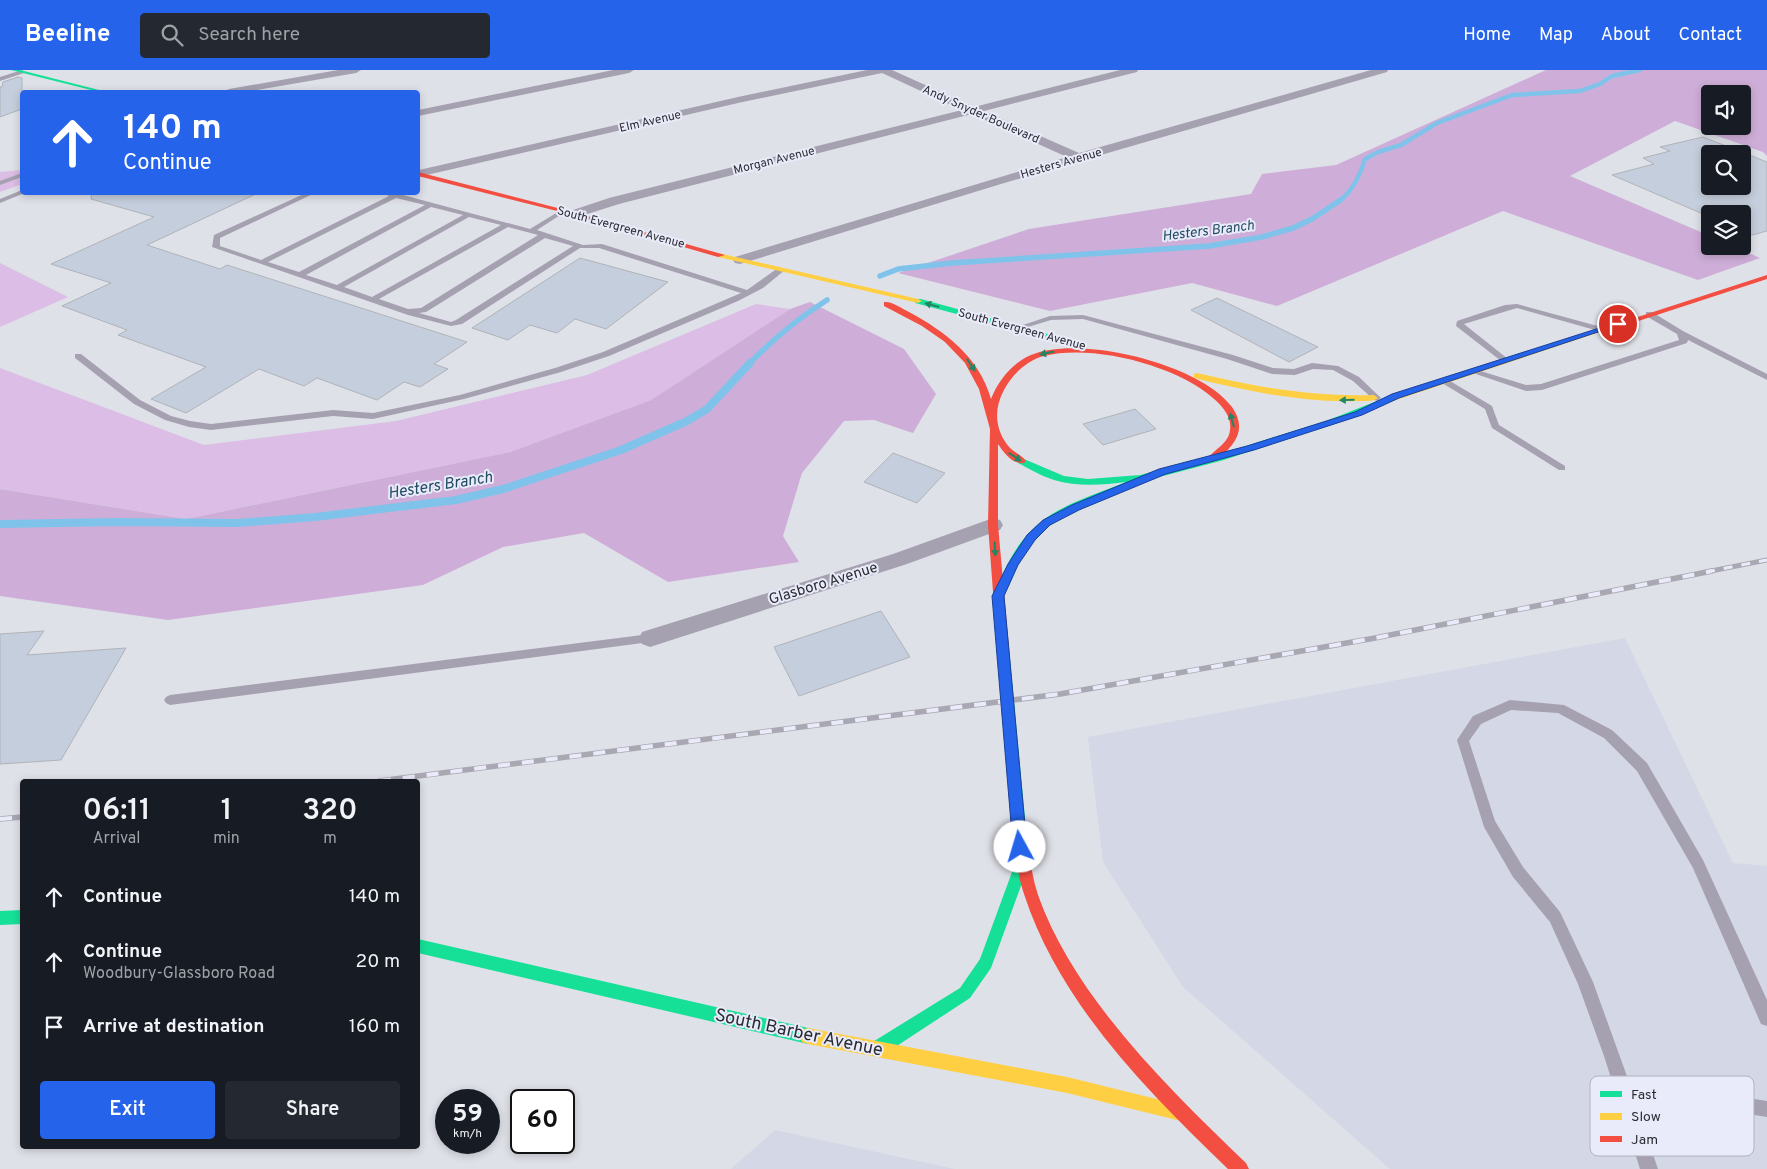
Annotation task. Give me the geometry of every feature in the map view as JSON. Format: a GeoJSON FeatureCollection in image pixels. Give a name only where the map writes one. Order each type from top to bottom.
{"type":"FeatureCollection","features":[{"type":"Feature","properties":{"kind":"main road"},"geometry":{"type":"LineString","coordinates":[[18,71],[96,90]]}},
{"type":"Feature","properties":{"kind":"main road","name":"South Evergreen Avenue"},"geometry":{"type":"LineString","coordinates":[[420,175],[740,260],[907,298],[1130,359]]}},
{"type":"Feature","properties":{"kind":"main road"},"geometry":{"type":"LineString","coordinates":[[998,596],[1013,564],[1031,537],[1046,523],[1076,507],[1162,472],[1212,459],[1358,414],[1396,396],[1767,277]]}},
{"type":"Feature","properties":{"kind":"main road","name":"South Evergreen Avenue"},"geometry":{"type":"LineString","coordinates":[[825,280],[886,304],[940,334],[966,358],[976,373],[991,417]]}},
{"type":"Feature","properties":{"kind":"main road"},"geometry":{"type":"LineString","coordinates":[[1240,1169],[1181,1113],[1116,1037],[1075,984],[1050,940],[1034,902],[1022,864],[998,596],[993,525],[993,431],[991,417],[996,397],[1004,383],[1023,362],[1032,357],[1056,351],[1130,359],[1274,394],[1320,399],[1396,396]]}},
{"type":"Feature","properties":{"kind":"main road"},"geometry":{"type":"LineString","coordinates":[[1164,368],[1188,376],[1201,383],[1215,393],[1229,409],[1234,420],[1233,438],[1212,459]]}},
{"type":"Feature","properties":{"kind":"main road"},"geometry":{"type":"LineString","coordinates":[[993,431],[1006,451],[1018,459],[1044,473],[1064,478],[1102,479],[1162,472]]}},
{"type":"Feature","properties":{"kind":"main road"},"geometry":{"type":"LineString","coordinates":[[878,1049],[965,993],[986,963],[1022,864]]}},
{"type":"Feature","properties":{"kind":"main road"},"geometry":{"type":"LineString","coordinates":[[0,918],[20,917]]}},
{"type":"Feature","properties":{"kind":"main road","name":"South Barber Avenue"},"geometry":{"type":"LineString","coordinates":[[420,946],[831,1041],[1067,1085],[1181,1113]]}},
{"type":"Feature","properties":{"kind":"street"},"geometry":{"type":"LineString","coordinates":[[241,90],[356,70]]}},
{"type":"Feature","properties":{"kind":"street"},"geometry":{"type":"LineString","coordinates":[[420,113],[630,70]]}},
{"type":"Feature","properties":{"kind":"street","name":"Andy Snyder Boulevard"},"geometry":{"type":"LineString","coordinates":[[883,70],[1080,158]]}},
{"type":"Feature","properties":{"kind":"street","name":"Elm Avenue"},"geometry":{"type":"LineString","coordinates":[[420,174],[738,100],[883,70]]}},
{"type":"Feature","properties":{"kind":"street","name":"Morgan Avenue"},"geometry":{"type":"LineString","coordinates":[[569,213],[614,200],[1134,70]]}},
{"type":"Feature","properties":{"kind":"street","name":"Hesters Avenue"},"geometry":{"type":"LineString","coordinates":[[740,260],[766,250],[1383,70]]}},
{"type":"Feature","properties":{"kind":"street","name":"Glasboro Avenue"},"geometry":{"type":"LineString","coordinates":[[650,638],[900,559],[993,525]]}},
{"type":"Feature","properties":{"kind":"lane"},"geometry":{"type":"LineString","coordinates":[[0,79],[18,71]]}},
{"type":"Feature","properties":{"kind":"lane"},"geometry":{"type":"LineString","coordinates":[[0,183],[20,176]]}},
{"type":"Feature","properties":{"kind":"lane"},"geometry":{"type":"LineString","coordinates":[[0,201],[20,194]]}},
{"type":"Feature","properties":{"kind":"lane"},"geometry":{"type":"LineString","coordinates":[[308,195],[217,237],[216,247],[407,312],[451,324],[459,322],[579,246]]}},
{"type":"Feature","properties":{"kind":"lane"},"geometry":{"type":"LineString","coordinates":[[391,195],[530,231],[579,246],[599,246],[748,292]]}},
{"type":"Feature","properties":{"kind":"lane"},"geometry":{"type":"LineString","coordinates":[[262,262],[394,196]]}},
{"type":"Feature","properties":{"kind":"lane"},"geometry":{"type":"LineString","coordinates":[[298,275],[430,205]]}},
{"type":"Feature","properties":{"kind":"lane"},"geometry":{"type":"LineString","coordinates":[[530,231],[569,213]]}},
{"type":"Feature","properties":{"kind":"lane"},"geometry":{"type":"LineString","coordinates":[[337,288],[468,215]]}},
{"type":"Feature","properties":{"kind":"lane"},"geometry":{"type":"LineString","coordinates":[[372,300],[507,225]]}},
{"type":"Feature","properties":{"kind":"lane"},"geometry":{"type":"LineString","coordinates":[[407,312],[423,310],[544,235]]}},
{"type":"Feature","properties":{"kind":"lane"},"geometry":{"type":"LineString","coordinates":[[78,356],[137,402],[168,418],[189,424],[211,427],[333,413],[373,416],[460,396],[582,362],[624,347],[748,292],[782,270]]}},
{"type":"Feature","properties":{"kind":"lane"},"geometry":{"type":"LineString","coordinates":[[1505,361],[1460,326],[1460,323],[1508,307],[1517,306],[1602,330]]}},
{"type":"Feature","properties":{"kind":"lane"},"geometry":{"type":"LineString","coordinates":[[1649,314],[1680,333],[1767,377]]}},
{"type":"Feature","properties":{"kind":"lane"},"geometry":{"type":"LineString","coordinates":[[1018,328],[1050,318],[1083,317],[1230,357],[1272,371],[1295,372],[1312,366],[1335,368],[1356,379],[1376,398]]}},
{"type":"Feature","properties":{"kind":"lane"},"geometry":{"type":"LineString","coordinates":[[1474,372],[1526,388],[1542,387],[1684,341],[1680,333]]}},
{"type":"Feature","properties":{"kind":"lane"},"geometry":{"type":"LineString","coordinates":[[1445,381],[1489,408],[1495,426],[1562,468]]}},
{"type":"Feature","properties":{"kind":"lane"},"geometry":{"type":"LineString","coordinates":[[170,700],[650,638]]}},
{"type":"Feature","properties":{"kind":"lane"},"geometry":{"type":"LineString","coordinates":[[1618,1076],[1585,982],[1555,917],[1518,872],[1489,822],[1463,740],[1477,720],[1510,705],[1560,708],[1608,734],[1642,766],[1698,864],[1767,1018]]}},
{"type":"Feature","properties":{"kind":"lane"},"geometry":{"type":"LineString","coordinates":[[1754,1106],[1767,1108]]}},
{"type":"Feature","properties":{"kind":"lane"},"geometry":{"type":"LineString","coordinates":[[1645,1156],[1649,1169]]}},
{"type":"Feature","properties":{"kind":"shaded area"},"geometry":{"type":"Polygon","coordinates":[[[1546,70],[1767,70],[1767,156],[1763,152],[1751,148],[1751,145],[1743,145],[1715,135],[1751,135],[1751,85],[1701,85],[1701,130],[1675,121],[1570,176],[1701,232],[1701,255],[1751,254],[1760,258],[1698,280],[1503,211],[1277,306],[1192,283],[1050,311],[898,273],[1029,229],[1251,194],[1262,174],[1336,165],[1546,70]]]}},
{"type":"Feature","properties":{"kind":"shaded area"},"geometry":{"type":"Polygon","coordinates":[[[20,170],[20,185],[0,192],[0,172],[20,170]]]}},
{"type":"Feature","properties":{"kind":"shaded area"},"geometry":{"type":"Polygon","coordinates":[[[0,263],[68,297],[0,327],[0,263]]]}},
{"type":"Feature","properties":{"kind":"shaded area"},"geometry":{"type":"Polygon","coordinates":[[[810,302],[904,349],[936,394],[913,433],[874,420],[844,421],[802,473],[783,536],[799,562],[668,582],[584,533],[503,547],[423,585],[168,620],[0,596],[0,489],[186,519],[510,452],[651,400],[790,309],[810,302]]]}},
{"type":"Feature","properties":{"kind":"shaded area"},"geometry":{"type":"Polygon","coordinates":[[[756,304],[790,309],[651,400],[510,452],[186,519],[0,489],[0,368],[204,445],[396,421],[587,375],[756,304]]]}},
{"type":"Feature","properties":{"kind":"shaded area"},"geometry":{"type":"Polygon","coordinates":[[[1625,638],[1733,863],[1767,866],[1767,1169],[1390,1169],[1183,987],[1103,862],[1088,737],[1625,638]]]}},
{"type":"Feature","properties":{"kind":"shaded area"},"geometry":{"type":"Polygon","coordinates":[[[775,1130],[955,1169],[731,1169],[775,1130]]]}},
{"type":"Feature","properties":{"kind":"building"},"geometry":{"type":"Polygon","coordinates":[[[18,77],[22,78],[22,90],[20,90],[20,110],[0,117],[0,87],[2,87],[3,82],[18,77]]]}},
{"type":"Feature","properties":{"kind":"building"},"geometry":{"type":"Polygon","coordinates":[[[1703,137],[1723,145],[1701,145],[1701,195],[1751,195],[1751,156],[1767,162],[1767,231],[1751,235],[1751,205],[1701,205],[1701,213],[1612,175],[1654,164],[1643,158],[1670,151],[1660,147],[1703,137]]]}},
{"type":"Feature","properties":{"kind":"building"},"geometry":{"type":"Polygon","coordinates":[[[92,195],[254,195],[147,245],[220,269],[227,265],[467,342],[434,364],[448,369],[420,387],[404,382],[377,400],[317,378],[304,386],[259,369],[186,413],[151,399],[206,367],[118,335],[127,330],[62,306],[111,283],[51,264],[154,217],[91,199],[92,195]]]}},
{"type":"Feature","properties":{"kind":"building"},"geometry":{"type":"Polygon","coordinates":[[[580,258],[668,282],[606,329],[575,319],[557,333],[530,325],[508,340],[472,328],[580,258]]]}},
{"type":"Feature","properties":{"kind":"building"},"geometry":{"type":"Polygon","coordinates":[[[1217,298],[1318,347],[1289,362],[1191,310],[1217,298]]]}},
{"type":"Feature","properties":{"kind":"building"},"geometry":{"type":"Polygon","coordinates":[[[1135,409],[1156,429],[1103,445],[1083,424],[1135,409]]]}},
{"type":"Feature","properties":{"kind":"building"},"geometry":{"type":"Polygon","coordinates":[[[893,453],[945,473],[917,503],[864,482],[893,453]]]}},
{"type":"Feature","properties":{"kind":"building"},"geometry":{"type":"Polygon","coordinates":[[[881,611],[910,657],[799,696],[774,647],[881,611]]]}},
{"type":"Feature","properties":{"kind":"building"},"geometry":{"type":"Polygon","coordinates":[[[44,631],[27,655],[126,648],[61,760],[0,764],[0,634],[44,631]]]}},
{"type":"Feature","properties":{"kind":"waterway","name":"Hesters Branch"},"geometry":{"type":"LineString","coordinates":[[1340,200],[1355,182],[1365,159],[1378,152],[1401,145],[1437,123],[1512,95],[1580,91],[1600,84],[1612,76],[1640,70]]}},
{"type":"Feature","properties":{"kind":"waterway","name":"Hesters Branch"},"geometry":{"type":"LineString","coordinates":[[880,276],[898,269],[952,263],[1209,246],[1262,237],[1293,228],[1312,219],[1342,199]]}},
{"type":"Feature","properties":{"kind":"waterway","name":"Hesters Branch"},"geometry":{"type":"LineString","coordinates":[[750,363],[786,330],[827,300]]}},
{"type":"Feature","properties":{"kind":"waterway","name":"Hesters Branch"},"geometry":{"type":"LineString","coordinates":[[0,524],[117,522],[237,523],[315,517],[456,500],[503,489],[621,450],[687,421],[707,409],[750,363]]}},
{"type":"Feature","properties":{"kind":"railway"},"geometry":{"type":"LineString","coordinates":[[1706,572],[1767,560]]}},
{"type":"Feature","properties":{"kind":"railway"},"geometry":{"type":"LineString","coordinates":[[395,779],[1060,694],[1375,638],[1712,571]]}},
{"type":"Feature","properties":{"kind":"railway"},"geometry":{"type":"LineString","coordinates":[[0,819],[20,817]]}},
{"type":"Feature","properties":{"kind":"traffic: fast"},"geometry":{"type":"LineString","coordinates":[[14,70],[96,90]]}},
{"type":"Feature","properties":{"kind":"traffic: fast"},"geometry":{"type":"LineString","coordinates":[[918,301],[1077,343]]}},
{"type":"Feature","properties":{"kind":"traffic: fast"},"geometry":{"type":"LineString","coordinates":[[1021,461],[1047,474],[1064,479],[1088,482],[1140,478],[1221,457],[1329,422],[1387,400]]}},
{"type":"Feature","properties":{"kind":"traffic: fast"},"geometry":{"type":"LineString","coordinates":[[999,594],[1022,549],[1042,526],[1065,511],[1131,484]]}},
{"type":"Feature","properties":{"kind":"traffic: fast"},"geometry":{"type":"LineString","coordinates":[[1004,659],[1021,850]]}},
{"type":"Feature","properties":{"kind":"traffic: fast"},"geometry":{"type":"LineString","coordinates":[[877,1049],[965,993],[986,963],[1022,864]]}},
{"type":"Feature","properties":{"kind":"traffic: fast"},"geometry":{"type":"LineString","coordinates":[[0,918],[20,917]]}},
{"type":"Feature","properties":{"kind":"traffic: fast"},"geometry":{"type":"LineString","coordinates":[[420,946],[808,1036]]}},
{"type":"Feature","properties":{"kind":"traffic: slow"},"geometry":{"type":"LineString","coordinates":[[721,255],[918,301]]}},
{"type":"Feature","properties":{"kind":"traffic: slow"},"geometry":{"type":"LineString","coordinates":[[1387,400],[1614,326]]}},
{"type":"Feature","properties":{"kind":"traffic: slow"},"geometry":{"type":"LineString","coordinates":[[1197,376],[1285,394],[1351,399],[1374,398]]}},
{"type":"Feature","properties":{"kind":"traffic: slow"},"geometry":{"type":"LineString","coordinates":[[808,1036],[1067,1085],[1181,1113]]}},
{"type":"Feature","properties":{"kind":"traffic: jam"},"geometry":{"type":"LineString","coordinates":[[420,175],[575,214],[721,255]]}},
{"type":"Feature","properties":{"kind":"traffic: jam"},"geometry":{"type":"LineString","coordinates":[[1614,326],[1767,277]]}},
{"type":"Feature","properties":{"kind":"traffic: jam"},"geometry":{"type":"LineString","coordinates":[[887,304],[925,324],[958,350],[979,378],[991,417]]}},
{"type":"Feature","properties":{"kind":"traffic: jam"},"geometry":{"type":"LineString","coordinates":[[1021,461],[1009,452],[999,440],[992,419],[994,402],[1003,384],[1016,368],[1033,357],[1062,351],[1111,354],[1138,360],[1164,367],[1208,389],[1228,408],[1235,426],[1234,435],[1229,443],[1212,459]]}},
{"type":"Feature","properties":{"kind":"traffic: jam"},"geometry":{"type":"LineString","coordinates":[[993,431],[993,525],[1004,659]]}},
{"type":"Feature","properties":{"kind":"traffic: jam"},"geometry":{"type":"LineString","coordinates":[[1021,850],[1031,894],[1049,938],[1074,981],[1138,1065],[1173,1103],[1240,1169]]}},
{"type":"Feature","properties":{"kind":"route"},"geometry":{"type":"LineString","coordinates":[[1020,847],[998,596],[1013,564],[1031,537],[1046,523],[1076,507],[1162,472],[1250,448],[1358,414],[1396,396],[1618,324]]}}]}
